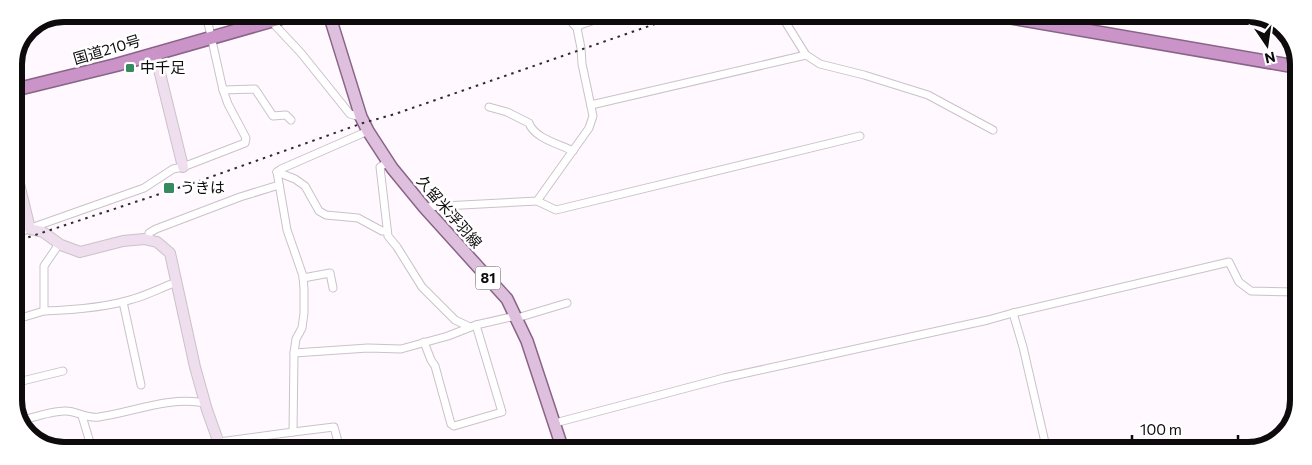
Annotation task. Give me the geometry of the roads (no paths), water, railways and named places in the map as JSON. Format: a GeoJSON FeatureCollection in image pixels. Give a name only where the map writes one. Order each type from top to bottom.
{"type":"FeatureCollection","features":[{"type":"Feature","properties":{"kind":"highway","name":"国道210号"},"geometry":{"type":"LineString","coordinates":[[22,88],[116,65],[264,22]]}},
{"type":"Feature","properties":{"kind":"highway"},"geometry":{"type":"LineString","coordinates":[[1037,22],[1289,65]]}},
{"type":"Feature","properties":{"kind":"main road","name":"81"},"geometry":{"type":"LineString","coordinates":[[331,22],[361,117],[368,131]]}},
{"type":"Feature","properties":{"kind":"main road","name":"久留米浮羽線"},"geometry":{"type":"LineString","coordinates":[[368,131],[388,162],[424,207],[508,299],[528,341],[561,442]]}},
{"type":"Feature","properties":{"kind":"street"},"geometry":{"type":"LineString","coordinates":[[22,231],[144,188],[172,169],[183,167],[245,143],[246,138],[228,104],[223,90],[208,22]]}},
{"type":"Feature","properties":{"kind":"street"},"geometry":{"type":"LineString","coordinates":[[273,22],[301,53],[350,114],[361,117]]}},
{"type":"Feature","properties":{"kind":"street"},"geometry":{"type":"LineString","coordinates":[[537,201],[589,128],[593,116],[582,64],[582,48],[577,28],[571,22]]}},
{"type":"Feature","properties":{"kind":"street"},"geometry":{"type":"LineString","coordinates":[[577,28],[589,22]]}},
{"type":"Feature","properties":{"kind":"street"},"geometry":{"type":"LineString","coordinates":[[785,22],[806,55],[820,64],[864,75],[928,95],[993,130]]}},
{"type":"Feature","properties":{"kind":"street"},"geometry":{"type":"LineString","coordinates":[[155,53],[183,167]]}},
{"type":"Feature","properties":{"kind":"street"},"geometry":{"type":"LineString","coordinates":[[591,105],[806,55]]}},
{"type":"Feature","properties":{"kind":"street"},"geometry":{"type":"LineString","coordinates":[[223,90],[255,89],[273,116],[286,115],[291,120]]}},
{"type":"Feature","properties":{"kind":"street"},"geometry":{"type":"LineString","coordinates":[[489,107],[507,112],[529,122],[532,130],[541,136],[573,150]]}},
{"type":"Feature","properties":{"kind":"street"},"geometry":{"type":"LineString","coordinates":[[276,172],[314,153],[368,131]]}},
{"type":"Feature","properties":{"kind":"street"},"geometry":{"type":"LineString","coordinates":[[424,207],[537,201],[556,210],[860,136]]}},
{"type":"Feature","properties":{"kind":"street"},"geometry":{"type":"LineString","coordinates":[[388,162],[380,167],[388,236],[422,287],[455,320],[473,326]]}},
{"type":"Feature","properties":{"kind":"street"},"geometry":{"type":"LineString","coordinates":[[276,172],[287,230],[304,278],[304,313],[302,328],[296,339],[294,354],[293,432]]}},
{"type":"Feature","properties":{"kind":"street"},"geometry":{"type":"LineString","coordinates":[[276,172],[295,179],[305,186],[319,211],[326,215],[358,218],[382,231],[387,231]]}},
{"type":"Feature","properties":{"kind":"street"},"geometry":{"type":"LineString","coordinates":[[149,240],[149,233],[156,229],[240,197],[279,185]]}},
{"type":"Feature","properties":{"kind":"street"},"geometry":{"type":"LineString","coordinates":[[22,198],[30,229]]}},
{"type":"Feature","properties":{"kind":"street"},"geometry":{"type":"LineString","coordinates":[[30,229],[43,232],[59,244],[80,252],[123,241],[144,238],[157,242],[170,253],[195,367],[205,404],[219,442]]}},
{"type":"Feature","properties":{"kind":"street"},"geometry":{"type":"LineString","coordinates":[[44,311],[44,266],[59,244]]}},
{"type":"Feature","properties":{"kind":"street"},"geometry":{"type":"LineString","coordinates":[[555,423],[724,378],[988,320],[1229,262],[1239,282],[1251,291],[1290,292]]}},
{"type":"Feature","properties":{"kind":"street"},"geometry":{"type":"LineString","coordinates":[[304,278],[330,273],[333,288]]}},
{"type":"Feature","properties":{"kind":"street"},"geometry":{"type":"LineString","coordinates":[[23,317],[44,311],[67,310],[123,302],[177,282]]}},
{"type":"Feature","properties":{"kind":"street"},"geometry":{"type":"LineString","coordinates":[[123,302],[141,385]]}},
{"type":"Feature","properties":{"kind":"street"},"geometry":{"type":"LineString","coordinates":[[294,354],[368,348],[401,349],[473,326],[511,317],[518,318],[566,303]]}},
{"type":"Feature","properties":{"kind":"street"},"geometry":{"type":"LineString","coordinates":[[1013,313],[1023,347],[1045,442]]}},
{"type":"Feature","properties":{"kind":"street"},"geometry":{"type":"LineString","coordinates":[[424,342],[430,360],[435,366],[450,424],[454,426],[502,412],[473,326]]}},
{"type":"Feature","properties":{"kind":"street"},"geometry":{"type":"LineString","coordinates":[[23,381],[63,371]]}},
{"type":"Feature","properties":{"kind":"street"},"geometry":{"type":"LineString","coordinates":[[27,419],[64,411],[76,412],[82,416],[96,418],[174,402],[194,401],[205,404]]}},
{"type":"Feature","properties":{"kind":"street"},"geometry":{"type":"LineString","coordinates":[[82,416],[90,442]]}},
{"type":"Feature","properties":{"kind":"street"},"geometry":{"type":"LineString","coordinates":[[237,442],[334,427],[338,442]]}},
{"type":"Feature","properties":{"kind":"railway"},"geometry":{"type":"LineString","coordinates":[[23,239],[202,180],[661,22]]}},
{"type":"Feature","properties":{"kind":"place","name":"中千足"},"geometry":{"type":"Point","coordinates":[130,68]}},
{"type":"Feature","properties":{"kind":"place","name":"うきは"},"geometry":{"type":"Point","coordinates":[169,188]}}]}
